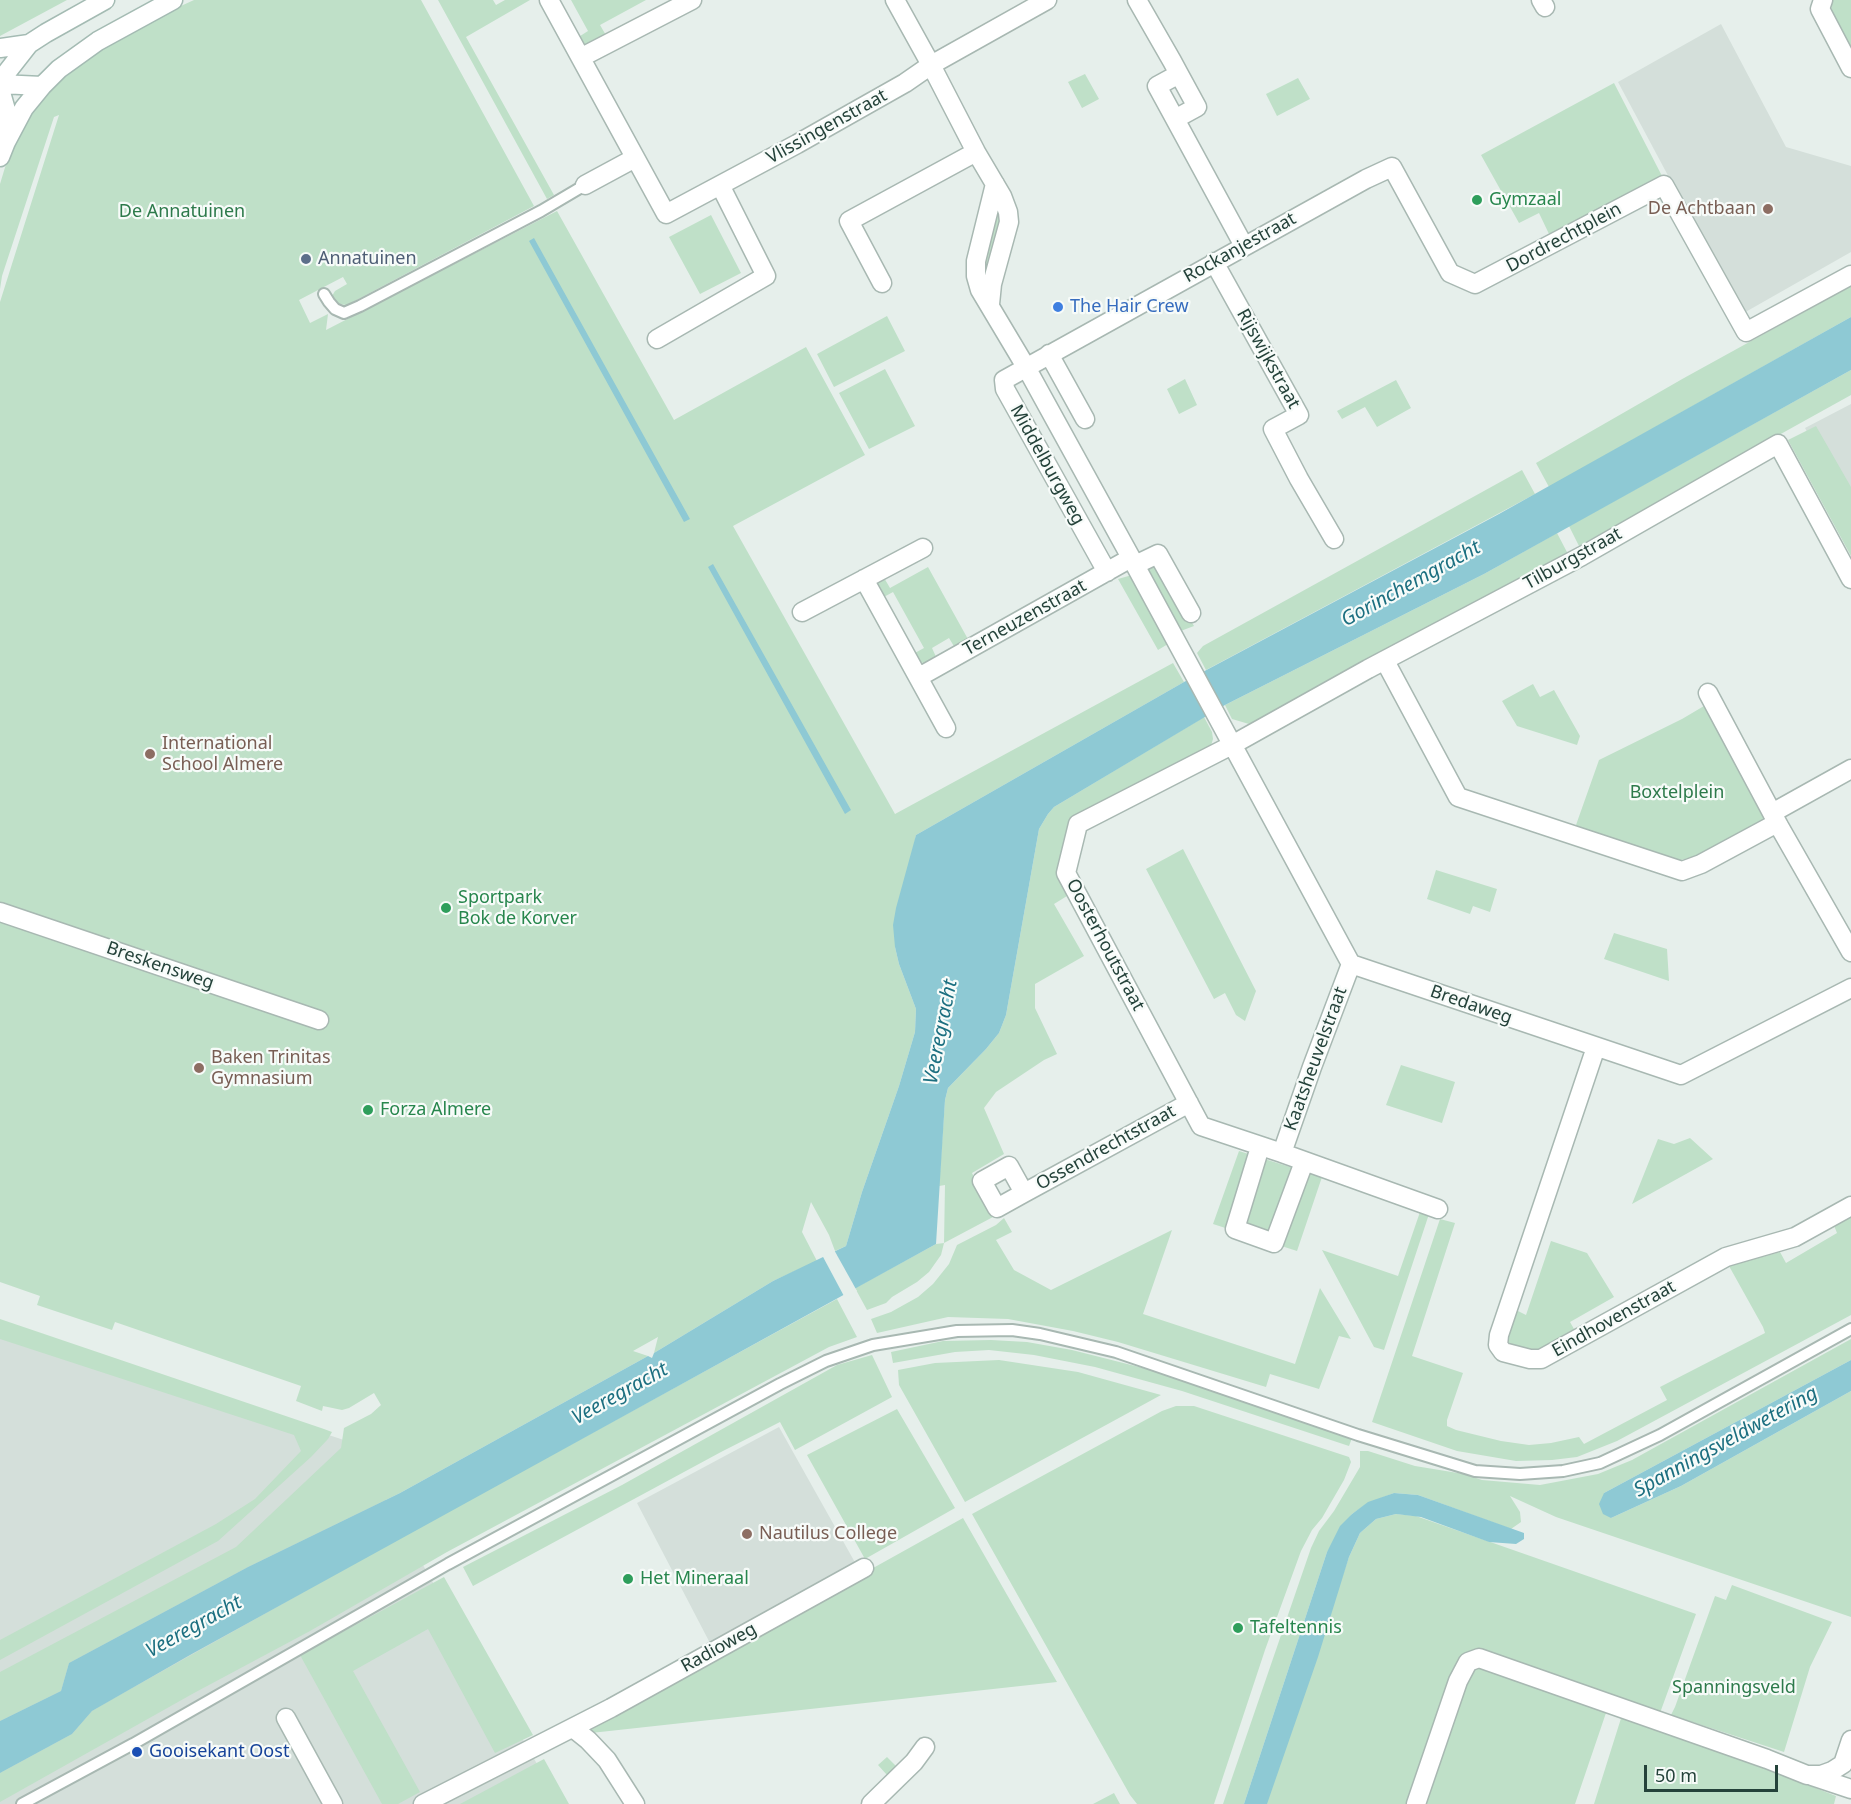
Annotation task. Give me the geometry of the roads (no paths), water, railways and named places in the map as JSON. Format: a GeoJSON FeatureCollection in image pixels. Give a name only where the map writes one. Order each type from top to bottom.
{"type":"FeatureCollection","features":[{"type":"Feature","properties":{"kind":"street"},"geometry":{"type":"LineString","coordinates":[[0,82],[29,44],[105,0]]}},
{"type":"Feature","properties":{"kind":"street"},"geometry":{"type":"LineString","coordinates":[[3,150],[24,108],[42,86],[67,62],[98,41],[173,0]]}},
{"type":"Feature","properties":{"kind":"street","name":"Vlissingenstraat"},"geometry":{"type":"LineString","coordinates":[[549,0],[666,214],[796,144],[904,83],[931,64],[1047,0]]}},
{"type":"Feature","properties":{"kind":"street","name":"Middelburgweg"},"geometry":{"type":"LineString","coordinates":[[895,0],[931,64],[976,153],[1005,201],[1009,222],[992,284],[990,304],[1232,745]]}},
{"type":"Feature","properties":{"kind":"street"},"geometry":{"type":"LineString","coordinates":[[1137,0],[1197,107],[1175,119]]}},
{"type":"Feature","properties":{"kind":"street"},"geometry":{"type":"LineString","coordinates":[[1823,0],[1820,9],[1851,68]]}},
{"type":"Feature","properties":{"kind":"street"},"geometry":{"type":"LineString","coordinates":[[582,57],[686,1]]}},
{"type":"Feature","properties":{"kind":"street"},"geometry":{"type":"LineString","coordinates":[[0,48],[29,44]]}},
{"type":"Feature","properties":{"kind":"street"},"geometry":{"type":"LineString","coordinates":[[1179,74],[1157,86],[1244,246]]}},
{"type":"Feature","properties":{"kind":"street"},"geometry":{"type":"LineString","coordinates":[[0,82],[42,86]]}},
{"type":"Feature","properties":{"kind":"street"},"geometry":{"type":"LineString","coordinates":[[0,89],[6,110],[3,150]]}},
{"type":"Feature","properties":{"kind":"street"},"geometry":{"type":"LineString","coordinates":[[882,283],[849,221],[976,153]]}},
{"type":"Feature","properties":{"kind":"street"},"geometry":{"type":"LineString","coordinates":[[585,185],[635,158]]}},
{"type":"Feature","properties":{"kind":"street","name":"Rockanjestraat"},"geometry":{"type":"LineString","coordinates":[[1026,367],[1214,262],[1392,167],[1450,273],[1475,284]]}},
{"type":"Feature","properties":{"kind":"street"},"geometry":{"type":"LineString","coordinates":[[657,339],[766,276],[720,185]]}},
{"type":"Feature","properties":{"kind":"street","name":"Dordrechtplein"},"geometry":{"type":"LineString","coordinates":[[1475,284],[1664,185],[1746,332],[1851,275]]}},
{"type":"Feature","properties":{"kind":"street","name":"Rijswijkstraat"},"geometry":{"type":"LineString","coordinates":[[1214,262],[1299,415],[1273,429],[1334,539]]}},
{"type":"Feature","properties":{"kind":"street"},"geometry":{"type":"LineString","coordinates":[[1049,354],[1084,419]]}},
{"type":"Feature","properties":{"kind":"street","name":"Middelburgweg"},"geometry":{"type":"LineString","coordinates":[[1026,367],[1004,380],[1005,389],[1107,572]]}},
{"type":"Feature","properties":{"kind":"street","name":"Tilburgstraat"},"geometry":{"type":"LineString","coordinates":[[1232,745],[1582,556],[1778,444],[1851,579]]}},
{"type":"Feature","properties":{"kind":"street"},"geometry":{"type":"LineString","coordinates":[[802,612],[923,548]]}},
{"type":"Feature","properties":{"kind":"street"},"geometry":{"type":"LineString","coordinates":[[1133,562],[1158,554],[1191,613]]}},
{"type":"Feature","properties":{"kind":"street","name":"Terneuzenstraat"},"geometry":{"type":"LineString","coordinates":[[919,677],[1107,572],[1133,562]]}},
{"type":"Feature","properties":{"kind":"street"},"geometry":{"type":"LineString","coordinates":[[864,579],[946,728]]}},
{"type":"Feature","properties":{"kind":"street"},"geometry":{"type":"LineString","coordinates":[[1384,661],[1458,797],[1682,872],[1701,864],[1776,820],[1851,769]]}},
{"type":"Feature","properties":{"kind":"street"},"geometry":{"type":"LineString","coordinates":[[1708,693],[1776,820],[1851,952]]}},
{"type":"Feature","properties":{"kind":"street"},"geometry":{"type":"LineString","coordinates":[[1232,745],[1351,964]]}},
{"type":"Feature","properties":{"kind":"street","name":"Oosterhoutstraat"},"geometry":{"type":"LineString","coordinates":[[1232,745],[1078,824],[1066,873],[1201,1126],[1438,1209]]}},
{"type":"Feature","properties":{"kind":"street","name":"Breskensweg"},"geometry":{"type":"LineString","coordinates":[[0,912],[319,1020]]}},
{"type":"Feature","properties":{"kind":"street","name":"Bredaweg"},"geometry":{"type":"LineString","coordinates":[[1351,964],[1681,1075],[1851,988]]}},
{"type":"Feature","properties":{"kind":"street","name":"Kaatsheuvelstraat"},"geometry":{"type":"LineString","coordinates":[[1282,1154],[1351,964]]}},
{"type":"Feature","properties":{"kind":"street","name":"Eindhovenstraat"},"geometry":{"type":"LineString","coordinates":[[1596,1047],[1499,1335],[1498,1344],[1503,1352],[1530,1359],[1541,1359],[1726,1257],[1795,1238],[1851,1206]]}},
{"type":"Feature","properties":{"kind":"street","name":"Ossendrechtstraat"},"geometry":{"type":"LineString","coordinates":[[1024,1193],[1189,1103]]}},
{"type":"Feature","properties":{"kind":"street"},"geometry":{"type":"LineString","coordinates":[[1260,1148],[1235,1228],[1274,1243],[1304,1162]]}},
{"type":"Feature","properties":{"kind":"street","name":"Radioweg"},"geometry":{"type":"LineString","coordinates":[[423,1804],[573,1728],[864,1568]]}},
{"type":"Feature","properties":{"kind":"street"},"geometry":{"type":"LineString","coordinates":[[1416,1804],[1458,1681],[1468,1662],[1479,1658],[1851,1789]]}},
{"type":"Feature","properties":{"kind":"street"},"geometry":{"type":"LineString","coordinates":[[285,1718],[333,1804]]}},
{"type":"Feature","properties":{"kind":"street"},"geometry":{"type":"LineString","coordinates":[[573,1728],[607,1760],[635,1804]]}},
{"type":"Feature","properties":{"kind":"street"},"geometry":{"type":"LineString","coordinates":[[1807,1775],[1821,1775],[1843,1764],[1851,1740]]}},
{"type":"Feature","properties":{"kind":"street"},"geometry":{"type":"LineString","coordinates":[[871,1804],[914,1762],[925,1747]]}},
{"type":"Feature","properties":{"kind":"lane"},"geometry":{"type":"LineString","coordinates":[[324,294],[335,309],[344,313],[541,211],[585,185]]}},
{"type":"Feature","properties":{"kind":"lane"},"geometry":{"type":"LineString","coordinates":[[22,1804],[133,1744],[448,1564],[760,1395],[826,1362],[873,1345],[957,1331],[1012,1330],[1040,1334],[1116,1352],[1347,1432],[1475,1471],[1521,1474],[1563,1471],[1600,1463],[1660,1435],[1851,1329]]}},
{"type":"Feature","properties":{"kind":"water"},"geometry":{"type":"Polygon","coordinates":[[[534,238],[690,519],[684,522],[529,241],[534,238]]]}},
{"type":"Feature","properties":{"kind":"water"},"geometry":{"type":"Polygon","coordinates":[[[1851,317],[1851,370],[1484,574],[1225,705],[1054,807],[1039,829],[1006,1015],[999,1033],[948,1088],[945,1100],[936,1244],[190,1655],[92,1711],[72,1734],[0,1773],[0,1721],[61,1691],[69,1663],[248,1567],[400,1493],[648,1356],[652,1358],[654,1353],[773,1281],[846,1246],[915,1032],[916,1009],[899,964],[893,925],[916,835],[1184,682],[1499,514],[1851,317]]]}},
{"type":"Feature","properties":{"kind":"water"},"geometry":{"type":"Polygon","coordinates":[[[713,564],[851,810],[845,814],[708,567],[713,564]]]}},
{"type":"Feature","properties":{"kind":"water","name":"Spanningsveldwetering"},"geometry":{"type":"Polygon","coordinates":[[[1851,1360],[1851,1391],[1681,1486],[1611,1518],[1603,1514],[1599,1504],[1604,1493],[1851,1360]]]}},
{"type":"Feature","properties":{"kind":"water"},"geometry":{"type":"Polygon","coordinates":[[[1394,1493],[1418,1495],[1524,1533],[1524,1539],[1516,1544],[1489,1542],[1421,1517],[1396,1514],[1376,1519],[1360,1533],[1349,1557],[1318,1657],[1267,1804],[1244,1804],[1327,1552],[1340,1526],[1352,1514],[1368,1502],[1394,1493]]]}},
{"type":"Feature","properties":{"kind":"place","name":"Gymzaal"},"geometry":{"type":"Point","coordinates":[1477,200]}},
{"type":"Feature","properties":{"kind":"place","name":"De Achtbaan"},"geometry":{"type":"Point","coordinates":[1768,209]}},
{"type":"Feature","properties":{"kind":"place","name":"Annatuinen"},"geometry":{"type":"Point","coordinates":[306,259]}},
{"type":"Feature","properties":{"kind":"place","name":"The Hair Crew"},"geometry":{"type":"Point","coordinates":[1058,307]}},
{"type":"Feature","properties":{"kind":"place","name":"International School Almere"},"geometry":{"type":"Point","coordinates":[150,754]}},
{"type":"Feature","properties":{"kind":"place","name":"Sportpark Bok de Korver"},"geometry":{"type":"Point","coordinates":[446,908]}},
{"type":"Feature","properties":{"kind":"place","name":"Baken Trinitas Gymnasium"},"geometry":{"type":"Point","coordinates":[199,1068]}},
{"type":"Feature","properties":{"kind":"place","name":"Forza Almere"},"geometry":{"type":"Point","coordinates":[368,1110]}},
{"type":"Feature","properties":{"kind":"place","name":"Nautilus College"},"geometry":{"type":"Point","coordinates":[747,1534]}},
{"type":"Feature","properties":{"kind":"place","name":"Het Mineraal"},"geometry":{"type":"Point","coordinates":[628,1579]}},
{"type":"Feature","properties":{"kind":"place","name":"Tafeltennis"},"geometry":{"type":"Point","coordinates":[1238,1628]}},
{"type":"Feature","properties":{"kind":"place","name":"Gooisekant Oost"},"geometry":{"type":"Point","coordinates":[137,1752]}},
{"type":"Feature","properties":{"kind":"park label","name":"De Annatuinen"},"geometry":{"type":"Point","coordinates":[182,212]}},
{"type":"Feature","properties":{"kind":"park label","name":"Boxtelplein"},"geometry":{"type":"Point","coordinates":[1677,793]}},
{"type":"Feature","properties":{"kind":"park label","name":"Spanningsveld"},"geometry":{"type":"Point","coordinates":[1734,1688]}},
{"type":"Feature","properties":{"kind":"water label","name":"Gorinchemgracht"},"geometry":{"type":"Point","coordinates":[1411,584]}},
{"type":"Feature","properties":{"kind":"water label","name":"Veeregracht"},"geometry":{"type":"Point","coordinates":[941,1032]}},
{"type":"Feature","properties":{"kind":"water label","name":"Veeregracht"},"geometry":{"type":"Point","coordinates":[620,1394]}},
{"type":"Feature","properties":{"kind":"water label","name":"Veeregracht"},"geometry":{"type":"Point","coordinates":[194,1627]}}]}
